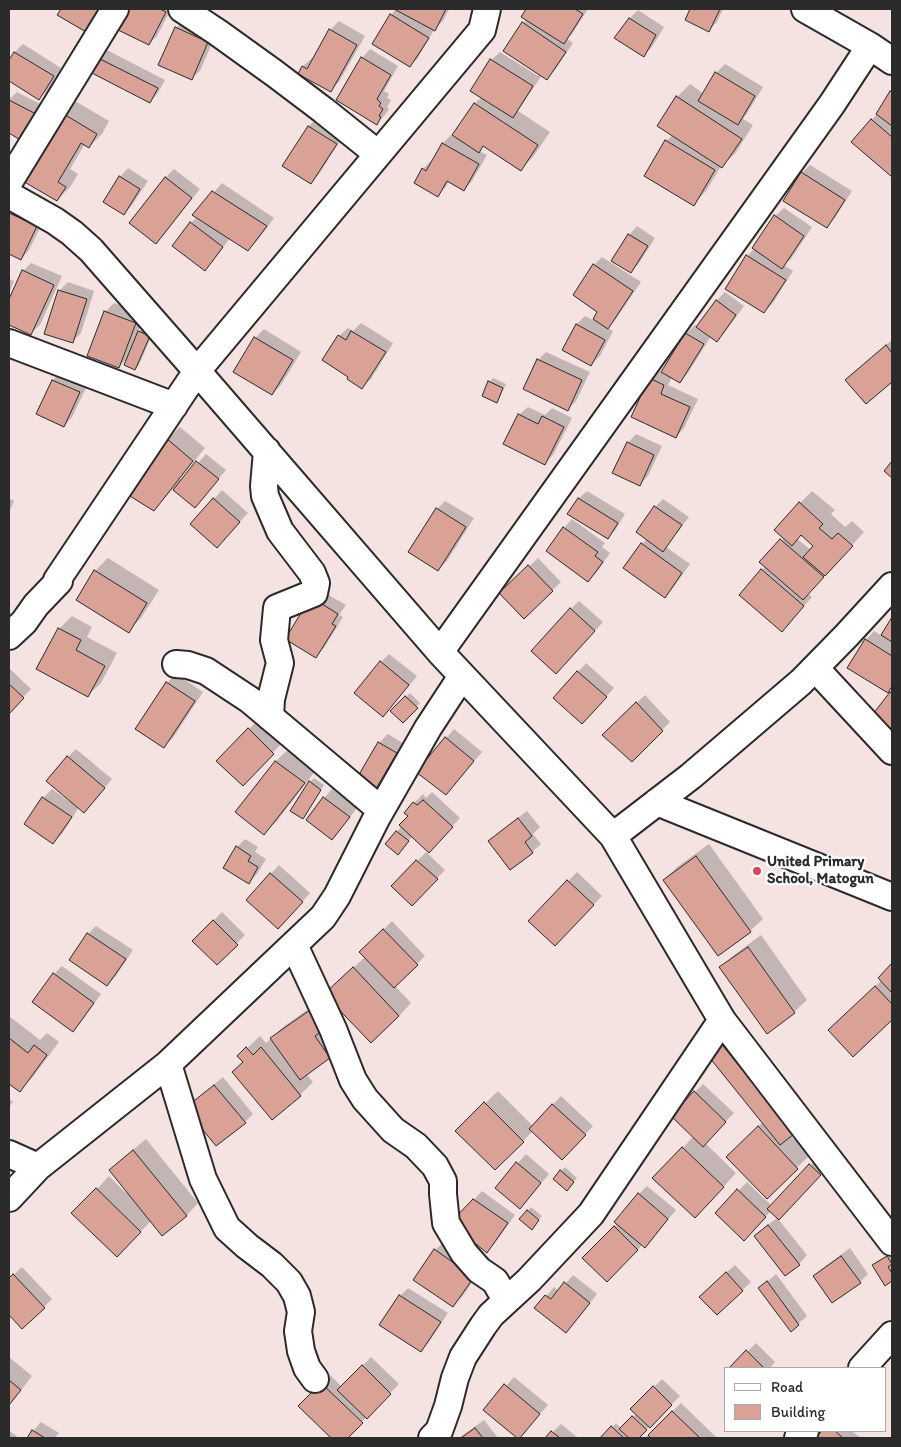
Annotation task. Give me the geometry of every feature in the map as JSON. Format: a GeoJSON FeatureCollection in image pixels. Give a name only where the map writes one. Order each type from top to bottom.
{"type":"FeatureCollection","features":[{"type":"Feature","properties":{"kind":"street"},"geometry":{"type":"LineString","coordinates":[[9,182],[115,9]]}},
{"type":"Feature","properties":{"kind":"street"},"geometry":{"type":"LineString","coordinates":[[182,9],[295,88],[378,154]]}},
{"type":"Feature","properties":{"kind":"street"},"geometry":{"type":"LineString","coordinates":[[9,636],[24,622],[36,605],[59,581],[57,580],[198,371],[482,30],[487,9]]}},
{"type":"Feature","properties":{"kind":"street"},"geometry":{"type":"LineString","coordinates":[[805,9],[870,46],[892,61]]}},
{"type":"Feature","properties":{"kind":"street"},"geometry":{"type":"LineString","coordinates":[[440,652],[832,104],[870,46]]}},
{"type":"Feature","properties":{"kind":"street"},"geometry":{"type":"LineString","coordinates":[[9,195],[55,221],[91,250],[440,652],[613,836],[722,1020],[892,1242]]}},
{"type":"Feature","properties":{"kind":"street"},"geometry":{"type":"LineString","coordinates":[[9,343],[174,406]]}},
{"type":"Feature","properties":{"kind":"street"},"geometry":{"type":"LineString","coordinates":[[267,451],[265,496],[280,531],[312,573],[316,583],[314,593],[277,608],[274,640],[280,664],[271,699],[270,716]]}},
{"type":"Feature","properties":{"kind":"street"},"geometry":{"type":"LineString","coordinates":[[613,836],[757,720],[800,682],[892,586]]}},
{"type":"Feature","properties":{"kind":"street"},"geometry":{"type":"LineString","coordinates":[[176,664],[188,665],[206,671],[250,700],[381,810]]}},
{"type":"Feature","properties":{"kind":"street"},"geometry":{"type":"LineString","coordinates":[[815,668],[892,751]]}},
{"type":"Feature","properties":{"kind":"street"},"geometry":{"type":"LineString","coordinates":[[9,1198],[38,1167],[168,1064],[323,917],[338,896],[381,810],[428,728],[462,676]]}},
{"type":"Feature","properties":{"kind":"street"},"geometry":{"type":"LineString","coordinates":[[657,802],[892,897]]}},
{"type":"Feature","properties":{"kind":"street"},"geometry":{"type":"LineString","coordinates":[[294,946],[333,1028],[357,1086],[365,1099],[393,1130],[416,1146],[435,1166],[443,1182],[446,1223],[464,1253],[479,1270],[495,1281],[506,1300]]}},
{"type":"Feature","properties":{"kind":"street"},"geometry":{"type":"LineString","coordinates":[[432,1438],[439,1431],[463,1357],[491,1316],[529,1280],[592,1214],[722,1020]]}},
{"type":"Feature","properties":{"kind":"street"},"geometry":{"type":"LineString","coordinates":[[168,1064],[203,1179],[227,1228],[272,1265],[289,1282],[297,1296],[301,1312],[298,1331],[301,1351],[307,1368],[315,1379]]}},
{"type":"Feature","properties":{"kind":"street"},"geometry":{"type":"LineString","coordinates":[[9,1154],[38,1167]]}},
{"type":"Feature","properties":{"kind":"street"},"geometry":{"type":"LineString","coordinates":[[863,1367],[892,1335]]}},
{"type":"Feature","properties":{"kind":"building"},"geometry":{"type":"Polygon","coordinates":[[[61,9],[108,9],[93,36],[57,15],[61,9]]]}},
{"type":"Feature","properties":{"kind":"building"},"geometry":{"type":"Polygon","coordinates":[[[126,9],[160,9],[166,12],[149,45],[116,29],[126,9]]]}},
{"type":"Feature","properties":{"kind":"building"},"geometry":{"type":"Polygon","coordinates":[[[394,9],[446,9],[435,31],[394,9]]]}},
{"type":"Feature","properties":{"kind":"building"},"geometry":{"type":"Polygon","coordinates":[[[526,9],[575,9],[583,14],[564,44],[521,17],[526,9]]]}},
{"type":"Feature","properties":{"kind":"building"},"geometry":{"type":"Polygon","coordinates":[[[690,9],[720,9],[709,32],[685,20],[690,9]]]}},
{"type":"Feature","properties":{"kind":"building"},"geometry":{"type":"Polygon","coordinates":[[[390,14],[429,38],[410,67],[372,44],[390,14]]]}},
{"type":"Feature","properties":{"kind":"building"},"geometry":{"type":"Polygon","coordinates":[[[629,18],[656,35],[644,57],[614,38],[629,18]]]}},
{"type":"Feature","properties":{"kind":"building"},"geometry":{"type":"Polygon","coordinates":[[[522,22],[566,52],[547,80],[503,51],[522,22]]]}},
{"type":"Feature","properties":{"kind":"building"},"geometry":{"type":"Polygon","coordinates":[[[175,27],[208,42],[192,80],[158,65],[175,27]]]}},
{"type":"Feature","properties":{"kind":"building"},"geometry":{"type":"Polygon","coordinates":[[[329,29],[357,45],[331,92],[298,74],[302,66],[307,69],[329,29]]]}},
{"type":"Feature","properties":{"kind":"building"},"geometry":{"type":"Polygon","coordinates":[[[14,52],[54,76],[39,100],[9,81],[9,60],[14,52]]]}},
{"type":"Feature","properties":{"kind":"building"},"geometry":{"type":"Polygon","coordinates":[[[96,57],[158,88],[150,103],[88,71],[96,57]]]}},
{"type":"Feature","properties":{"kind":"building"},"geometry":{"type":"Polygon","coordinates":[[[361,57],[391,75],[377,99],[381,103],[379,106],[383,109],[377,125],[336,100],[361,57]]]}},
{"type":"Feature","properties":{"kind":"building"},"geometry":{"type":"Polygon","coordinates":[[[490,59],[533,86],[513,118],[470,91],[490,59]]]}},
{"type":"Feature","properties":{"kind":"building"},"geometry":{"type":"Polygon","coordinates":[[[715,72],[755,96],[738,125],[698,101],[715,72]]]}},
{"type":"Feature","properties":{"kind":"building"},"geometry":{"type":"Polygon","coordinates":[[[890,91],[892,93],[892,126],[876,114],[890,91]]]}},
{"type":"Feature","properties":{"kind":"building"},"geometry":{"type":"Polygon","coordinates":[[[676,96],[742,139],[722,168],[657,126],[676,96]]]}},
{"type":"Feature","properties":{"kind":"building"},"geometry":{"type":"Polygon","coordinates":[[[9,100],[36,114],[22,141],[9,133],[9,100]]]}},
{"type":"Feature","properties":{"kind":"building"},"geometry":{"type":"Polygon","coordinates":[[[474,103],[538,145],[521,171],[483,146],[479,153],[452,135],[474,103]]]}},
{"type":"Feature","properties":{"kind":"building"},"geometry":{"type":"Polygon","coordinates":[[[62,113],[97,134],[89,148],[81,143],[58,182],[66,187],[57,201],[21,180],[62,113]]]}},
{"type":"Feature","properties":{"kind":"building"},"geometry":{"type":"Polygon","coordinates":[[[871,119],[892,137],[892,177],[851,142],[871,119]]]}},
{"type":"Feature","properties":{"kind":"building"},"geometry":{"type":"Polygon","coordinates":[[[308,126],[337,144],[311,184],[282,166],[308,126]]]}},
{"type":"Feature","properties":{"kind":"building"},"geometry":{"type":"Polygon","coordinates":[[[665,140],[715,170],[694,206],[644,176],[665,140]]]}},
{"type":"Feature","properties":{"kind":"building"},"geometry":{"type":"Polygon","coordinates":[[[442,143],[479,164],[464,191],[447,181],[438,197],[414,183],[422,168],[426,171],[442,143]]]}},
{"type":"Feature","properties":{"kind":"building"},"geometry":{"type":"Polygon","coordinates":[[[801,172],[845,200],[827,228],[783,201],[801,172]]]}},
{"type":"Feature","properties":{"kind":"building"},"geometry":{"type":"Polygon","coordinates":[[[119,176],[140,189],[124,215],[103,202],[119,176]]]}},
{"type":"Feature","properties":{"kind":"building"},"geometry":{"type":"Polygon","coordinates":[[[165,177],[192,198],[156,244],[129,223],[165,177]]]}},
{"type":"Feature","properties":{"kind":"building"},"geometry":{"type":"Polygon","coordinates":[[[212,191],[267,226],[248,251],[192,215],[212,191]]]}},
{"type":"Feature","properties":{"kind":"building"},"geometry":{"type":"Polygon","coordinates":[[[9,213],[37,226],[21,260],[9,254],[9,213]]]}},
{"type":"Feature","properties":{"kind":"building"},"geometry":{"type":"Polygon","coordinates":[[[774,215],[804,236],[782,269],[752,248],[774,215]]]}},
{"type":"Feature","properties":{"kind":"building"},"geometry":{"type":"Polygon","coordinates":[[[190,222],[223,247],[205,271],[172,246],[190,222]]]}},
{"type":"Feature","properties":{"kind":"building"},"geometry":{"type":"Polygon","coordinates":[[[628,234],[648,246],[631,273],[611,261],[628,234]]]}},
{"type":"Feature","properties":{"kind":"building"},"geometry":{"type":"Polygon","coordinates":[[[746,255],[786,280],[764,313],[725,289],[746,255]]]}},
{"type":"Feature","properties":{"kind":"building"},"geometry":{"type":"Polygon","coordinates":[[[593,264],[633,291],[608,329],[593,319],[597,312],[573,295],[593,264]]]}},
{"type":"Feature","properties":{"kind":"building"},"geometry":{"type":"Polygon","coordinates":[[[22,270],[54,285],[31,335],[9,325],[9,299],[22,270]]]}},
{"type":"Feature","properties":{"kind":"building"},"geometry":{"type":"Polygon","coordinates":[[[58,290],[87,299],[73,343],[44,334],[58,290]]]}},
{"type":"Feature","properties":{"kind":"building"},"geometry":{"type":"Polygon","coordinates":[[[716,300],[736,315],[717,342],[696,327],[716,300]]]}},
{"type":"Feature","properties":{"kind":"building"},"geometry":{"type":"Polygon","coordinates":[[[104,311],[136,323],[119,368],[87,356],[104,311]]]}},
{"type":"Feature","properties":{"kind":"building"},"geometry":{"type":"Polygon","coordinates":[[[576,324],[605,340],[591,366],[562,350],[576,324]]]}},
{"type":"Feature","properties":{"kind":"building"},"geometry":{"type":"Polygon","coordinates":[[[138,331],[150,336],[135,370],[124,365],[138,331]]]}},
{"type":"Feature","properties":{"kind":"building"},"geometry":{"type":"Polygon","coordinates":[[[351,331],[386,352],[362,389],[322,360],[338,335],[346,340],[351,331]]]}},
{"type":"Feature","properties":{"kind":"building"},"geometry":{"type":"Polygon","coordinates":[[[685,333],[704,344],[680,383],[661,372],[685,333]]]}},
{"type":"Feature","properties":{"kind":"building"},"geometry":{"type":"Polygon","coordinates":[[[254,337],[293,360],[272,395],[233,372],[254,337]]]}},
{"type":"Feature","properties":{"kind":"building"},"geometry":{"type":"Polygon","coordinates":[[[886,345],[892,353],[892,382],[866,404],[845,380],[886,345]]]}},
{"type":"Feature","properties":{"kind":"building"},"geometry":{"type":"Polygon","coordinates":[[[537,359],[582,380],[568,411],[523,389],[537,359]]]}},
{"type":"Feature","properties":{"kind":"building"},"geometry":{"type":"Polygon","coordinates":[[[649,378],[664,385],[661,394],[690,407],[676,438],[631,417],[649,378]]]}},
{"type":"Feature","properties":{"kind":"building"},"geometry":{"type":"Polygon","coordinates":[[[52,380],[80,392],[64,427],[36,414],[52,380]]]}},
{"type":"Feature","properties":{"kind":"building"},"geometry":{"type":"Polygon","coordinates":[[[488,381],[503,388],[497,403],[482,396],[488,381]]]}},
{"type":"Feature","properties":{"kind":"building"},"geometry":{"type":"Polygon","coordinates":[[[518,414],[538,424],[542,416],[564,427],[545,465],[503,444],[518,414]]]}},
{"type":"Feature","properties":{"kind":"building"},"geometry":{"type":"Polygon","coordinates":[[[166,438],[193,461],[154,511],[125,493],[166,438]]]}},
{"type":"Feature","properties":{"kind":"building"},"geometry":{"type":"Polygon","coordinates":[[[627,442],[654,455],[640,486],[612,473],[627,442]]]}},
{"type":"Feature","properties":{"kind":"building"},"geometry":{"type":"Polygon","coordinates":[[[196,461],[219,479],[195,508],[173,490],[196,461]]]}},
{"type":"Feature","properties":{"kind":"building"},"geometry":{"type":"Polygon","coordinates":[[[892,461],[892,478],[884,471],[892,461]]]}},
{"type":"Feature","properties":{"kind":"building"},"geometry":{"type":"Polygon","coordinates":[[[213,498],[240,522],[217,548],[190,524],[213,498]]]}},
{"type":"Feature","properties":{"kind":"building"},"geometry":{"type":"Polygon","coordinates":[[[578,498],[618,523],[608,539],[567,514],[578,498]]]}},
{"type":"Feature","properties":{"kind":"building"},"geometry":{"type":"Polygon","coordinates":[[[799,502],[823,524],[819,528],[832,539],[838,533],[853,546],[825,576],[803,557],[813,546],[801,535],[792,546],[774,530],[799,502]]]}},
{"type":"Feature","properties":{"kind":"building"},"geometry":{"type":"Polygon","coordinates":[[[654,506],[682,525],[663,552],[636,532],[654,506]]]}},
{"type":"Feature","properties":{"kind":"building"},"geometry":{"type":"Polygon","coordinates":[[[436,508],[466,527],[438,571],[408,552],[436,508]]]}},
{"type":"Feature","properties":{"kind":"building"},"geometry":{"type":"Polygon","coordinates":[[[563,527],[598,552],[595,556],[603,562],[588,582],[546,551],[563,527]]]}},
{"type":"Feature","properties":{"kind":"building"},"geometry":{"type":"Polygon","coordinates":[[[780,539],[824,577],[803,600],[759,562],[780,539]]]}},
{"type":"Feature","properties":{"kind":"building"},"geometry":{"type":"Polygon","coordinates":[[[641,543],[682,573],[665,598],[623,568],[641,543]]]}},
{"type":"Feature","properties":{"kind":"building"},"geometry":{"type":"Polygon","coordinates":[[[528,565],[553,591],[524,619],[499,593],[528,565]]]}},
{"type":"Feature","properties":{"kind":"building"},"geometry":{"type":"Polygon","coordinates":[[[761,569],[804,606],[782,632],[739,595],[761,569]]]}},
{"type":"Feature","properties":{"kind":"building"},"geometry":{"type":"Polygon","coordinates":[[[94,570],[147,603],[129,633],[76,600],[94,570]]]}},
{"type":"Feature","properties":{"kind":"building"},"geometry":{"type":"Polygon","coordinates":[[[311,597],[338,614],[332,624],[336,626],[316,658],[285,639],[311,597]]]}},
{"type":"Feature","properties":{"kind":"building"},"geometry":{"type":"Polygon","coordinates":[[[570,608],[595,631],[556,674],[531,651],[570,608]]]}},
{"type":"Feature","properties":{"kind":"building"},"geometry":{"type":"Polygon","coordinates":[[[892,617],[892,642],[881,635],[892,617]]]}},
{"type":"Feature","properties":{"kind":"building"},"geometry":{"type":"Polygon","coordinates":[[[58,628],[81,640],[76,650],[105,666],[88,697],[36,669],[58,628]]]}},
{"type":"Feature","properties":{"kind":"building"},"geometry":{"type":"Polygon","coordinates":[[[865,639],[892,656],[892,686],[888,693],[847,668],[865,639]]]}},
{"type":"Feature","properties":{"kind":"building"},"geometry":{"type":"Polygon","coordinates":[[[380,661],[409,685],[383,717],[354,693],[380,661]]]}},
{"type":"Feature","properties":{"kind":"building"},"geometry":{"type":"Polygon","coordinates":[[[577,671],[607,697],[582,724],[553,698],[577,671]]]}},
{"type":"Feature","properties":{"kind":"building"},"geometry":{"type":"Polygon","coordinates":[[[166,682],[195,701],[164,748],[135,729],[166,682]]]}},
{"type":"Feature","properties":{"kind":"building"},"geometry":{"type":"Polygon","coordinates":[[[9,684],[24,698],[9,714],[9,684]]]}},
{"type":"Feature","properties":{"kind":"building"},"geometry":{"type":"Polygon","coordinates":[[[890,692],[892,694],[892,729],[873,714],[890,692]]]}},
{"type":"Feature","properties":{"kind":"building"},"geometry":{"type":"Polygon","coordinates":[[[405,696],[418,708],[403,723],[390,711],[405,696]]]}},
{"type":"Feature","properties":{"kind":"building"},"geometry":{"type":"Polygon","coordinates":[[[636,702],[663,731],[632,762],[602,735],[636,702]]]}},
{"type":"Feature","properties":{"kind":"building"},"geometry":{"type":"Polygon","coordinates":[[[248,728],[274,754],[243,786],[216,761],[248,728]]]}},
{"type":"Feature","properties":{"kind":"building"},"geometry":{"type":"Polygon","coordinates":[[[445,737],[474,761],[446,795],[416,772],[445,737]]]}},
{"type":"Feature","properties":{"kind":"building"},"geometry":{"type":"Polygon","coordinates":[[[378,742],[397,753],[373,794],[354,783],[378,742]]]}},
{"type":"Feature","properties":{"kind":"building"},"geometry":{"type":"Polygon","coordinates":[[[67,756],[105,788],[84,813],[46,781],[67,756]]]}},
{"type":"Feature","properties":{"kind":"building"},"geometry":{"type":"Polygon","coordinates":[[[275,761],[305,783],[264,835],[235,812],[275,761]]]}},
{"type":"Feature","properties":{"kind":"building"},"geometry":{"type":"Polygon","coordinates":[[[309,781],[321,790],[303,819],[290,811],[309,781]]]}},
{"type":"Feature","properties":{"kind":"building"},"geometry":{"type":"Polygon","coordinates":[[[42,797],[72,817],[53,844],[24,824],[42,797]]]}},
{"type":"Feature","properties":{"kind":"building"},"geometry":{"type":"Polygon","coordinates":[[[323,797],[350,817],[332,840],[306,820],[323,797]]]}},
{"type":"Feature","properties":{"kind":"building"},"geometry":{"type":"Polygon","coordinates":[[[423,800],[453,827],[429,853],[399,825],[408,816],[404,813],[413,802],[417,805],[423,800]]]}},
{"type":"Feature","properties":{"kind":"building"},"geometry":{"type":"Polygon","coordinates":[[[518,818],[532,836],[525,842],[533,853],[510,870],[488,841],[518,818]]]}},
{"type":"Feature","properties":{"kind":"building"},"geometry":{"type":"Polygon","coordinates":[[[396,831],[409,841],[398,855],[385,844],[396,831]]]}},
{"type":"Feature","properties":{"kind":"building"},"geometry":{"type":"Polygon","coordinates":[[[236,846],[251,856],[248,861],[258,867],[249,884],[223,868],[236,846]]]}},
{"type":"Feature","properties":{"kind":"building"},"geometry":{"type":"Polygon","coordinates":[[[696,856],[751,932],[718,956],[663,880],[696,856]]]}},
{"type":"Feature","properties":{"kind":"building"},"geometry":{"type":"Polygon","coordinates":[[[416,860],[438,879],[412,906],[391,886],[416,860]]]}},
{"type":"Feature","properties":{"kind":"building"},"geometry":{"type":"Polygon","coordinates":[[[270,873],[303,902],[278,929],[246,900],[270,873]]]}},
{"type":"Feature","properties":{"kind":"building"},"geometry":{"type":"Polygon","coordinates":[[[567,880],[594,905],[555,946],[528,921],[567,880]]]}},
{"type":"Feature","properties":{"kind":"building"},"geometry":{"type":"Polygon","coordinates":[[[213,920],[238,945],[217,965],[192,941],[213,920]]]}},
{"type":"Feature","properties":{"kind":"building"},"geometry":{"type":"Polygon","coordinates":[[[383,929],[418,965],[394,988],[359,952],[383,929]]]}},
{"type":"Feature","properties":{"kind":"building"},"geometry":{"type":"Polygon","coordinates":[[[87,933],[126,959],[107,986],[69,960],[87,933]]]}},
{"type":"Feature","properties":{"kind":"building"},"geometry":{"type":"Polygon","coordinates":[[[748,947],[795,1013],[767,1034],[719,967],[748,947]]]}},
{"type":"Feature","properties":{"kind":"building"},"geometry":{"type":"Polygon","coordinates":[[[892,963],[892,993],[878,978],[892,963]]]}},
{"type":"Feature","properties":{"kind":"building"},"geometry":{"type":"Polygon","coordinates":[[[353,967],[399,1016],[371,1043],[324,994],[353,967]]]}},
{"type":"Feature","properties":{"kind":"building"},"geometry":{"type":"Polygon","coordinates":[[[53,973],[94,1003],[73,1032],[32,1002],[53,973]]]}},
{"type":"Feature","properties":{"kind":"building"},"geometry":{"type":"Polygon","coordinates":[[[875,986],[892,1004],[892,1020],[853,1057],[828,1030],[875,986]]]}},
{"type":"Feature","properties":{"kind":"building"},"geometry":{"type":"Polygon","coordinates":[[[310,1010],[324,1030],[315,1036],[330,1058],[300,1080],[270,1038],[310,1010]]]}},
{"type":"Feature","properties":{"kind":"building"},"geometry":{"type":"Polygon","coordinates":[[[9,1038],[28,1053],[34,1045],[47,1055],[20,1092],[9,1084],[9,1038]]]}},
{"type":"Feature","properties":{"kind":"building"},"geometry":{"type":"Polygon","coordinates":[[[719,1041],[794,1134],[780,1145],[705,1052],[719,1041]]]}},
{"type":"Feature","properties":{"kind":"building"},"geometry":{"type":"Polygon","coordinates":[[[246,1047],[253,1055],[261,1047],[301,1096],[272,1120],[232,1072],[243,1062],[237,1056],[246,1047]]]}},
{"type":"Feature","properties":{"kind":"building"},"geometry":{"type":"Polygon","coordinates":[[[214,1085],[246,1123],[216,1146],[185,1108],[214,1085]]]}},
{"type":"Feature","properties":{"kind":"building"},"geometry":{"type":"Polygon","coordinates":[[[694,1091],[726,1122],[703,1147],[671,1116],[694,1091]]]}},
{"type":"Feature","properties":{"kind":"building"},"geometry":{"type":"Polygon","coordinates":[[[484,1102],[524,1142],[495,1170],[455,1131],[484,1102]]]}},
{"type":"Feature","properties":{"kind":"building"},"geometry":{"type":"Polygon","coordinates":[[[552,1104],[586,1135],[562,1160],[529,1129],[552,1104]]]}},
{"type":"Feature","properties":{"kind":"building"},"geometry":{"type":"Polygon","coordinates":[[[758,1126],[798,1169],[767,1199],[726,1157],[758,1126]]]}},
{"type":"Feature","properties":{"kind":"building"},"geometry":{"type":"Polygon","coordinates":[[[682,1147],[724,1187],[695,1218],[652,1178],[682,1147]]]}},
{"type":"Feature","properties":{"kind":"building"},"geometry":{"type":"Polygon","coordinates":[[[133,1150],[187,1216],[162,1236],[109,1170],[133,1150]]]}},
{"type":"Feature","properties":{"kind":"building"},"geometry":{"type":"Polygon","coordinates":[[[516,1162],[541,1183],[520,1209],[495,1188],[516,1162]]]}},
{"type":"Feature","properties":{"kind":"building"},"geometry":{"type":"Polygon","coordinates":[[[809,1164],[821,1175],[779,1220],[767,1209],[809,1164]]]}},
{"type":"Feature","properties":{"kind":"building"},"geometry":{"type":"Polygon","coordinates":[[[560,1170],[574,1182],[567,1191],[553,1179],[560,1170]]]}},
{"type":"Feature","properties":{"kind":"building"},"geometry":{"type":"Polygon","coordinates":[[[96,1188],[141,1232],[117,1257],[71,1213],[96,1188]]]}},
{"type":"Feature","properties":{"kind":"building"},"geometry":{"type":"Polygon","coordinates":[[[737,1189],[766,1217],[744,1241],[715,1213],[737,1189]]]}},
{"type":"Feature","properties":{"kind":"building"},"geometry":{"type":"Polygon","coordinates":[[[638,1193],[668,1219],[645,1248],[614,1222],[638,1193]]]}},
{"type":"Feature","properties":{"kind":"building"},"geometry":{"type":"Polygon","coordinates":[[[473,1199],[508,1223],[487,1253],[450,1223],[473,1199]]]}},
{"type":"Feature","properties":{"kind":"building"},"geometry":{"type":"Polygon","coordinates":[[[527,1210],[539,1220],[532,1230],[519,1219],[527,1210]]]}},
{"type":"Feature","properties":{"kind":"building"},"geometry":{"type":"Polygon","coordinates":[[[768,1225],[800,1265],[785,1276],[754,1236],[768,1225]]]}},
{"type":"Feature","properties":{"kind":"building"},"geometry":{"type":"Polygon","coordinates":[[[614,1226],[638,1250],[607,1282],[582,1258],[614,1226]]]}},
{"type":"Feature","properties":{"kind":"building"},"geometry":{"type":"Polygon","coordinates":[[[434,1249],[474,1277],[453,1307],[413,1280],[434,1249]]]}},
{"type":"Feature","properties":{"kind":"building"},"geometry":{"type":"Polygon","coordinates":[[[841,1256],[861,1283],[832,1303],[813,1276],[841,1256]]]}},
{"type":"Feature","properties":{"kind":"building"},"geometry":{"type":"Polygon","coordinates":[[[887,1256],[892,1264],[888,1267],[892,1273],[892,1281],[885,1286],[872,1265],[887,1256]]]}},
{"type":"Feature","properties":{"kind":"building"},"geometry":{"type":"Polygon","coordinates":[[[726,1272],[743,1291],[717,1315],[699,1297],[726,1272]]]}},
{"type":"Feature","properties":{"kind":"building"},"geometry":{"type":"Polygon","coordinates":[[[13,1274],[45,1308],[22,1329],[9,1315],[9,1278],[13,1274]]]}},
{"type":"Feature","properties":{"kind":"building"},"geometry":{"type":"Polygon","coordinates":[[[767,1281],[799,1325],[791,1332],[758,1288],[767,1281]]]}},
{"type":"Feature","properties":{"kind":"building"},"geometry":{"type":"Polygon","coordinates":[[[564,1282],[590,1303],[566,1333],[534,1308],[545,1295],[551,1299],[564,1282]]]}},
{"type":"Feature","properties":{"kind":"building"},"geometry":{"type":"Polygon","coordinates":[[[399,1295],[441,1322],[421,1352],[379,1325],[399,1295]]]}},
{"type":"Feature","properties":{"kind":"building"},"geometry":{"type":"Polygon","coordinates":[[[746,1350],[763,1367],[730,1367],[746,1350]]]}},
{"type":"Feature","properties":{"kind":"building"},"geometry":{"type":"Polygon","coordinates":[[[362,1365],[391,1394],[367,1419],[337,1390],[362,1365]]]}},
{"type":"Feature","properties":{"kind":"building"},"geometry":{"type":"Polygon","coordinates":[[[9,1380],[21,1390],[9,1405],[9,1380]]]}},
{"type":"Feature","properties":{"kind":"building"},"geometry":{"type":"Polygon","coordinates":[[[321,1383],[363,1423],[348,1438],[331,1438],[298,1406],[321,1383]]]}},
{"type":"Feature","properties":{"kind":"building"},"geometry":{"type":"Polygon","coordinates":[[[504,1384],[540,1414],[520,1438],[517,1438],[483,1410],[504,1384]]]}},
{"type":"Feature","properties":{"kind":"building"},"geometry":{"type":"Polygon","coordinates":[[[653,1386],[672,1405],[650,1428],[630,1409],[653,1386]]]}},
{"type":"Feature","properties":{"kind":"building"},"geometry":{"type":"Polygon","coordinates":[[[672,1411],[700,1438],[651,1438],[648,1435],[672,1411]]]}},
{"type":"Feature","properties":{"kind":"building"},"geometry":{"type":"Polygon","coordinates":[[[632,1416],[647,1430],[639,1438],[629,1438],[619,1429],[632,1416]]]}},
{"type":"Feature","properties":{"kind":"building"},"geometry":{"type":"Polygon","coordinates":[[[611,1426],[624,1438],[600,1438],[611,1426]]]}},
{"type":"Feature","properties":{"kind":"building"},"geometry":{"type":"Polygon","coordinates":[[[475,1428],[483,1438],[461,1438],[475,1428]]]}},
{"type":"Feature","properties":{"kind":"building"},"geometry":{"type":"Polygon","coordinates":[[[32,1430],[45,1438],[27,1438],[32,1430]]]}},
{"type":"Feature","properties":{"kind":"building"},"geometry":{"type":"Polygon","coordinates":[[[551,1431],[560,1438],[545,1438],[551,1431]]]}},
{"type":"Feature","properties":{"kind":"building"},"geometry":{"type":"Polygon","coordinates":[[[821,1432],[836,1432],[843,1438],[815,1438],[821,1432]]]}},
{"type":"Feature","properties":{"kind":"place","name":"United Primary School, Matogun"},"geometry":{"type":"Point","coordinates":[757,871]}}]}
